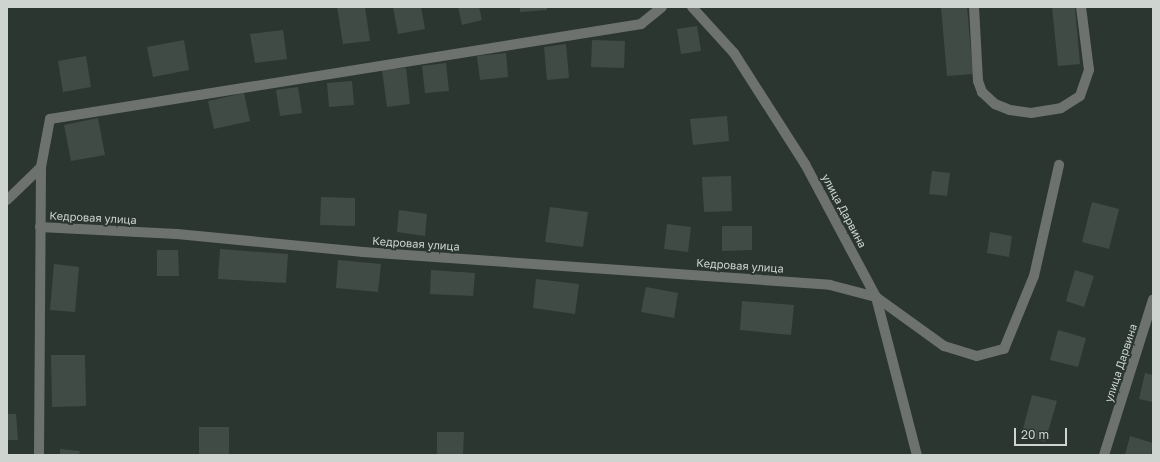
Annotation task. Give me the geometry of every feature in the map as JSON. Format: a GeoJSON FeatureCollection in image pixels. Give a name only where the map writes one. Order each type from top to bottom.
{"type":"FeatureCollection","features":[{"type":"Feature","properties":{"kind":"street","name":"Кедровая улица"},"geometry":{"type":"LineString","coordinates":[[662,7],[641,24],[50,119],[41,167],[40,227],[177,234],[363,252],[830,285],[876,297]]}},
{"type":"Feature","properties":{"kind":"street","name":"улица Дарвина"},"geometry":{"type":"LineString","coordinates":[[692,7],[734,53],[804,164],[876,297],[917,455]]}},
{"type":"Feature","properties":{"kind":"street"},"geometry":{"type":"LineString","coordinates":[[974,7],[978,81],[982,92],[995,104],[1010,110],[1031,113],[1061,108],[1080,96],[1089,70],[1081,7]]}},
{"type":"Feature","properties":{"kind":"street"},"geometry":{"type":"LineString","coordinates":[[876,297],[944,346],[963,354],[977,356],[1004,349],[1034,276],[1059,165]]}},
{"type":"Feature","properties":{"kind":"street"},"geometry":{"type":"LineString","coordinates":[[7,200],[41,167]]}},
{"type":"Feature","properties":{"kind":"street"},"geometry":{"type":"LineString","coordinates":[[39,455],[40,227]]}},
{"type":"Feature","properties":{"kind":"street","name":"улица Дарвина"},"geometry":{"type":"LineString","coordinates":[[1104,455],[1153,300]]}},
{"type":"Feature","properties":{"kind":"building"},"geometry":{"type":"Polygon","coordinates":[[[337,7],[365,7],[370,41],[343,44],[337,7]]]}},
{"type":"Feature","properties":{"kind":"building"},"geometry":{"type":"Polygon","coordinates":[[[393,7],[421,7],[425,29],[398,34],[393,7]]]}},
{"type":"Feature","properties":{"kind":"building"},"geometry":{"type":"Polygon","coordinates":[[[458,7],[479,7],[482,20],[462,25],[458,7]]]}},
{"type":"Feature","properties":{"kind":"building"},"geometry":{"type":"Polygon","coordinates":[[[520,7],[547,7],[547,10],[520,12],[520,7]]]}},
{"type":"Feature","properties":{"kind":"building"},"geometry":{"type":"Polygon","coordinates":[[[941,7],[967,7],[973,74],[947,76],[941,7]]]}},
{"type":"Feature","properties":{"kind":"building"},"geometry":{"type":"Polygon","coordinates":[[[1052,7],[1075,7],[1080,64],[1058,66],[1052,7]]]}},
{"type":"Feature","properties":{"kind":"building"},"geometry":{"type":"Polygon","coordinates":[[[697,26],[701,51],[681,54],[677,29],[697,26]]]}},
{"type":"Feature","properties":{"kind":"building"},"geometry":{"type":"Polygon","coordinates":[[[283,30],[287,59],[255,63],[250,34],[283,30]]]}},
{"type":"Feature","properties":{"kind":"building"},"geometry":{"type":"Polygon","coordinates":[[[184,40],[189,70],[153,77],[147,47],[184,40]]]}},
{"type":"Feature","properties":{"kind":"building"},"geometry":{"type":"Polygon","coordinates":[[[592,40],[625,41],[624,68],[591,67],[592,40]]]}},
{"type":"Feature","properties":{"kind":"building"},"geometry":{"type":"Polygon","coordinates":[[[566,44],[569,78],[547,80],[544,47],[566,44]]]}},
{"type":"Feature","properties":{"kind":"building"},"geometry":{"type":"Polygon","coordinates":[[[506,53],[508,77],[480,80],[477,56],[506,53]]]}},
{"type":"Feature","properties":{"kind":"building"},"geometry":{"type":"Polygon","coordinates":[[[86,56],[91,87],[63,92],[58,61],[86,56]]]}},
{"type":"Feature","properties":{"kind":"building"},"geometry":{"type":"Polygon","coordinates":[[[446,63],[449,91],[425,93],[422,66],[446,63]]]}},
{"type":"Feature","properties":{"kind":"building"},"geometry":{"type":"Polygon","coordinates":[[[406,68],[410,104],[387,107],[382,70],[406,68]]]}},
{"type":"Feature","properties":{"kind":"building"},"geometry":{"type":"Polygon","coordinates":[[[352,81],[354,105],[329,107],[327,83],[352,81]]]}},
{"type":"Feature","properties":{"kind":"building"},"geometry":{"type":"Polygon","coordinates":[[[298,87],[302,113],[280,116],[276,90],[298,87]]]}},
{"type":"Feature","properties":{"kind":"building"},"geometry":{"type":"Polygon","coordinates":[[[244,93],[250,121],[214,129],[208,101],[244,93]]]}},
{"type":"Feature","properties":{"kind":"building"},"geometry":{"type":"Polygon","coordinates":[[[727,116],[729,141],[693,145],[690,119],[727,116]]]}},
{"type":"Feature","properties":{"kind":"building"},"geometry":{"type":"Polygon","coordinates":[[[98,118],[105,155],[71,161],[64,125],[98,118]]]}},
{"type":"Feature","properties":{"kind":"building"},"geometry":{"type":"Polygon","coordinates":[[[932,171],[950,173],[947,196],[929,194],[932,171]]]}},
{"type":"Feature","properties":{"kind":"building"},"geometry":{"type":"Polygon","coordinates":[[[731,176],[732,211],[704,212],[702,177],[731,176]]]}},
{"type":"Feature","properties":{"kind":"building"},"geometry":{"type":"Polygon","coordinates":[[[321,197],[355,198],[355,226],[320,225],[321,197]]]}},
{"type":"Feature","properties":{"kind":"building"},"geometry":{"type":"Polygon","coordinates":[[[1092,202],[1119,209],[1109,249],[1082,242],[1092,202]]]}},
{"type":"Feature","properties":{"kind":"building"},"geometry":{"type":"Polygon","coordinates":[[[550,207],[588,212],[583,247],[545,242],[550,207]]]}},
{"type":"Feature","properties":{"kind":"building"},"geometry":{"type":"Polygon","coordinates":[[[399,210],[427,214],[425,236],[397,232],[399,210]]]}},
{"type":"Feature","properties":{"kind":"building"},"geometry":{"type":"Polygon","coordinates":[[[667,224],[691,227],[688,252],[664,249],[667,224]]]}},
{"type":"Feature","properties":{"kind":"building"},"geometry":{"type":"Polygon","coordinates":[[[722,226],[752,226],[752,250],[722,251],[722,226]]]}},
{"type":"Feature","properties":{"kind":"building"},"geometry":{"type":"Polygon","coordinates":[[[990,232],[1012,236],[1009,257],[987,253],[990,232]]]}},
{"type":"Feature","properties":{"kind":"building"},"geometry":{"type":"Polygon","coordinates":[[[220,249],[288,254],[286,283],[218,279],[220,249]]]}},
{"type":"Feature","properties":{"kind":"building"},"geometry":{"type":"Polygon","coordinates":[[[157,250],[178,250],[179,276],[157,276],[157,250]]]}},
{"type":"Feature","properties":{"kind":"building"},"geometry":{"type":"Polygon","coordinates":[[[338,260],[381,264],[378,292],[336,288],[338,260]]]}},
{"type":"Feature","properties":{"kind":"building"},"geometry":{"type":"Polygon","coordinates":[[[54,264],[79,267],[75,312],[50,310],[54,264]]]}},
{"type":"Feature","properties":{"kind":"building"},"geometry":{"type":"Polygon","coordinates":[[[431,270],[475,273],[473,296],[430,294],[431,270]]]}},
{"type":"Feature","properties":{"kind":"building"},"geometry":{"type":"Polygon","coordinates":[[[1075,270],[1094,276],[1084,307],[1066,301],[1075,270]]]}},
{"type":"Feature","properties":{"kind":"building"},"geometry":{"type":"Polygon","coordinates":[[[536,279],[579,284],[575,314],[533,308],[536,279]]]}},
{"type":"Feature","properties":{"kind":"building"},"geometry":{"type":"Polygon","coordinates":[[[646,287],[678,293],[674,318],[641,312],[646,287]]]}},
{"type":"Feature","properties":{"kind":"building"},"geometry":{"type":"Polygon","coordinates":[[[742,301],[794,305],[791,335],[740,330],[742,301]]]}},
{"type":"Feature","properties":{"kind":"building"},"geometry":{"type":"Polygon","coordinates":[[[1058,330],[1086,338],[1078,367],[1050,360],[1058,330]]]}},
{"type":"Feature","properties":{"kind":"building"},"geometry":{"type":"Polygon","coordinates":[[[51,355],[85,355],[86,406],[52,407],[51,355]]]}},
{"type":"Feature","properties":{"kind":"building"},"geometry":{"type":"Polygon","coordinates":[[[1145,373],[1153,375],[1153,402],[1139,399],[1145,373]]]}},
{"type":"Feature","properties":{"kind":"building"},"geometry":{"type":"Polygon","coordinates":[[[1032,395],[1057,401],[1045,442],[1021,436],[1032,395]]]}},
{"type":"Feature","properties":{"kind":"building"},"geometry":{"type":"Polygon","coordinates":[[[7,414],[16,414],[18,440],[7,440],[7,414]]]}},
{"type":"Feature","properties":{"kind":"building"},"geometry":{"type":"Polygon","coordinates":[[[199,427],[229,427],[229,455],[199,455],[199,427]]]}},
{"type":"Feature","properties":{"kind":"building"},"geometry":{"type":"Polygon","coordinates":[[[437,432],[464,432],[463,455],[437,455],[437,432]]]}},
{"type":"Feature","properties":{"kind":"building"},"geometry":{"type":"Polygon","coordinates":[[[1130,436],[1153,443],[1151,455],[1125,455],[1130,436]]]}},
{"type":"Feature","properties":{"kind":"building"},"geometry":{"type":"Polygon","coordinates":[[[60,449],[80,451],[79,455],[60,455],[60,449]]]}}]}
